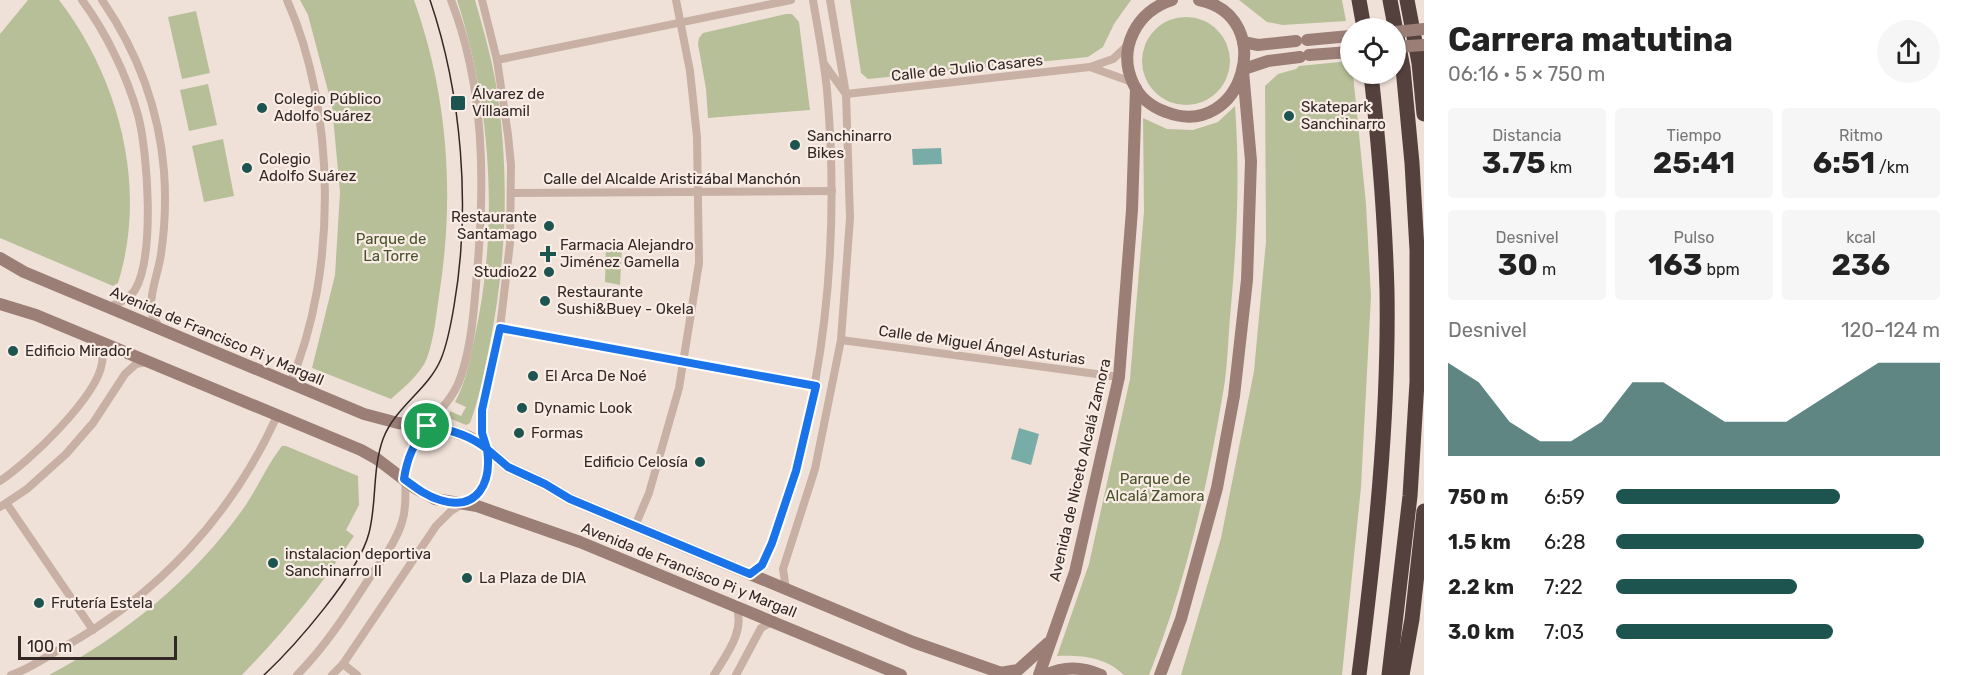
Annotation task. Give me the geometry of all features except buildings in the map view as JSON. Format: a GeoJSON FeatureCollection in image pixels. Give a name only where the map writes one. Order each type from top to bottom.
{"type":"FeatureCollection","features":[{"type":"Feature","properties":{"kind":"highway"},"geometry":{"type":"LineString","coordinates":[[1359,0],[1362,18]]}},
{"type":"Feature","properties":{"kind":"highway"},"geometry":{"type":"LineString","coordinates":[[1389,675],[1410,496],[1417,382],[1417,250],[1412,163],[1403,68],[1390,0]]}},
{"type":"Feature","properties":{"kind":"highway"},"geometry":{"type":"LineString","coordinates":[[1407,0],[1419,63],[1424,114]]}},
{"type":"Feature","properties":{"kind":"highway"},"geometry":{"type":"LineString","coordinates":[[1359,675],[1378,505],[1385,387],[1387,291],[1380,159],[1372,84]]}},
{"type":"Feature","properties":{"kind":"highway"},"geometry":{"type":"LineString","coordinates":[[1402,675],[1412,619],[1424,511]]}},
{"type":"Feature","properties":{"kind":"street"},"geometry":{"type":"LineString","coordinates":[[82,0],[99,23],[138,114],[147,167],[148,211],[141,274],[130,296],[108,307]]}},
{"type":"Feature","properties":{"kind":"street"},"geometry":{"type":"LineString","coordinates":[[102,0],[118,23],[139,65],[160,139],[165,210],[162,253],[151,305],[153,316],[160,329]]}},
{"type":"Feature","properties":{"kind":"street"},"geometry":{"type":"LineString","coordinates":[[287,0],[314,82],[323,139],[325,171],[325,210],[317,283],[303,346],[290,383]]}},
{"type":"Feature","properties":{"kind":"street"},"geometry":{"type":"LineString","coordinates":[[297,675],[339,626],[396,539],[404,515],[404,479],[410,452],[416,440],[455,391],[461,377],[473,319],[482,213],[482,166],[473,80],[452,0]]}},
{"type":"Feature","properties":{"kind":"street"},"geometry":{"type":"LineString","coordinates":[[332,675],[343,664],[436,526],[461,504],[478,494],[486,483],[489,470],[487,449],[482,433],[482,410],[500,328],[510,243],[511,193],[508,135],[497,60],[482,0]]}},
{"type":"Feature","properties":{"kind":"street"},"geometry":{"type":"LineString","coordinates":[[635,526],[649,493],[685,361],[699,263],[699,192],[694,104],[682,23],[676,0]]}},
{"type":"Feature","properties":{"kind":"street"},"geometry":{"type":"LineString","coordinates":[[497,60],[792,0]]}},
{"type":"Feature","properties":{"kind":"street"},"geometry":{"type":"LineString","coordinates":[[750,574],[762,565],[772,543],[796,471],[816,386],[830,273],[832,191],[824,64],[813,0]]}},
{"type":"Feature","properties":{"kind":"street"},"geometry":{"type":"LineString","coordinates":[[786,590],[783,569],[815,469],[841,340],[850,218],[846,94],[830,0]]}},
{"type":"Feature","properties":{"kind":"street"},"geometry":{"type":"LineString","coordinates":[[1160,675],[1181,619],[1217,488],[1234,396],[1246,280],[1251,161],[1243,42],[1238,28],[1229,16],[1202,0]]}},
{"type":"Feature","properties":{"kind":"street"},"geometry":{"type":"LineString","coordinates":[[1128,46],[1134,29],[1145,14],[1165,1]]}},
{"type":"Feature","properties":{"kind":"street"},"geometry":{"type":"LineString","coordinates":[[1406,31],[1424,29]]}},
{"type":"Feature","properties":{"kind":"street"},"geometry":{"type":"LineString","coordinates":[[1243,42],[1258,45],[1340,37]]}},
{"type":"Feature","properties":{"kind":"street"},"geometry":{"type":"LineString","coordinates":[[1406,46],[1424,45]]}},
{"type":"Feature","properties":{"kind":"street","name":"Calle de Julio Casares"},"geometry":{"type":"LineString","coordinates":[[846,94],[1090,68],[1113,60],[1128,46]]}},
{"type":"Feature","properties":{"kind":"street","name":"Avenida de Niceto Alcalá Zamora"},"geometry":{"type":"LineString","coordinates":[[1039,675],[1075,572],[1119,377],[1132,210],[1134,85],[1127,65],[1128,46]]}},
{"type":"Feature","properties":{"kind":"street"},"geometry":{"type":"LineString","coordinates":[[1134,85],[1145,100],[1158,109],[1172,115],[1195,115],[1217,107],[1229,98],[1244,70],[1268,61],[1340,53]]}},
{"type":"Feature","properties":{"kind":"street"},"geometry":{"type":"LineString","coordinates":[[824,64],[846,94]]}},
{"type":"Feature","properties":{"kind":"street","name":"Calle de Julio Casares"},"geometry":{"type":"LineString","coordinates":[[1090,68],[1134,85]]}},
{"type":"Feature","properties":{"kind":"street","name":"Calle del Alcalde Aristizábal Manchón"},"geometry":{"type":"LineString","coordinates":[[511,193],[832,191]]}},
{"type":"Feature","properties":{"kind":"street","name":"Avenida de Francisco Pi y Margall"},"geometry":{"type":"LineString","coordinates":[[0,258],[24,272],[372,417],[457,433],[480,443],[508,467],[545,484],[566,497],[913,642],[1004,674]]}},
{"type":"Feature","properties":{"kind":"street","name":"Avenida de Francisco Pi y Margall"},"geometry":{"type":"LineString","coordinates":[[0,304],[36,315],[370,454],[435,499],[492,510],[544,531],[571,538],[901,675]]}},
{"type":"Feature","properties":{"kind":"street"},"geometry":{"type":"LineString","coordinates":[[500,328],[816,386]]}},
{"type":"Feature","properties":{"kind":"street"},"geometry":{"type":"LineString","coordinates":[[0,481],[17,470],[52,436],[95,382],[103,362],[103,355],[97,340]]}},
{"type":"Feature","properties":{"kind":"street","name":"Calle de Miguel Ángel Asturias"},"geometry":{"type":"LineString","coordinates":[[841,340],[1119,377]]}},
{"type":"Feature","properties":{"kind":"street"},"geometry":{"type":"LineString","coordinates":[[93,630],[3,506],[48,470],[81,438],[130,368],[141,362],[147,362]]}},
{"type":"Feature","properties":{"kind":"street"},"geometry":{"type":"LineString","coordinates":[[11,675],[93,630],[134,601],[188,552],[225,506],[261,449],[277,416]]}},
{"type":"Feature","properties":{"kind":"street"},"geometry":{"type":"LineString","coordinates":[[714,675],[738,628],[740,617],[736,606]]}},
{"type":"Feature","properties":{"kind":"street"},"geometry":{"type":"LineString","coordinates":[[736,675],[761,628],[776,623]]}},
{"type":"Feature","properties":{"kind":"street","name":"Avenida de Niceto Alcalá Zamora"},"geometry":{"type":"LineString","coordinates":[[1004,674],[1018,670],[1051,639]]}},
{"type":"Feature","properties":{"kind":"street"},"geometry":{"type":"LineString","coordinates":[[343,664],[357,675]]}},
{"type":"Feature","properties":{"kind":"street"},"geometry":{"type":"LineString","coordinates":[[1046,675],[1074,668],[1086,669],[1101,675]]}},
{"type":"Feature","properties":{"kind":"green space"},"geometry":{"type":"Polygon","coordinates":[[[28,0],[59,0],[80,31],[98,64],[112,99],[122,135],[128,172],[130,209],[127,246],[118,283],[113,286],[0,238],[0,34],[28,0]]]}},
{"type":"Feature","properties":{"kind":"green space","name":"Parque de La Torre"},"geometry":{"type":"Polygon","coordinates":[[[300,0],[414,0],[434,72],[441,109],[447,183],[444,258],[433,335],[427,358],[416,375],[391,399],[312,368],[335,275],[340,192],[332,106],[308,15],[300,0]]]}},
{"type":"Feature","properties":{"kind":"green space"},"geometry":{"type":"Polygon","coordinates":[[[457,0],[475,0],[487,42],[496,84],[505,183],[503,249],[495,315],[479,395],[470,423],[466,425],[449,418],[450,411],[461,416],[466,407],[455,402],[467,372],[482,298],[489,213],[488,169],[478,83],[457,0]]]}},
{"type":"Feature","properties":{"kind":"green space"},"geometry":{"type":"Polygon","coordinates":[[[850,0],[1131,0],[1114,24],[1103,47],[1088,57],[868,79],[861,73],[850,0]]]}},
{"type":"Feature","properties":{"kind":"green space"},"geometry":{"type":"Polygon","coordinates":[[[1239,0],[1342,0],[1345,18],[1340,18],[1340,21],[1283,25],[1267,22],[1239,0]]]}},
{"type":"Feature","properties":{"kind":"green space"},"geometry":{"type":"Polygon","coordinates":[[[196,11],[210,73],[182,79],[168,17],[196,11]]]}},
{"type":"Feature","properties":{"kind":"green space"},"geometry":{"type":"Polygon","coordinates":[[[792,14],[799,22],[810,110],[708,118],[699,38],[703,33],[792,14]]]}},
{"type":"Feature","properties":{"kind":"green space"},"geometry":{"type":"Polygon","coordinates":[[[1186,17],[1211,24],[1223,36],[1230,61],[1223,86],[1211,98],[1186,105],[1161,98],[1149,86],[1142,61],[1149,36],[1161,24],[1186,17]]]}},
{"type":"Feature","properties":{"kind":"green space"},"geometry":{"type":"Polygon","coordinates":[[[1340,62],[1340,84],[1354,84],[1366,204],[1371,296],[1361,487],[1342,675],[1181,675],[1221,538],[1254,371],[1266,241],[1265,86],[1278,74],[1299,66],[1340,62]]]}},
{"type":"Feature","properties":{"kind":"green space"},"geometry":{"type":"Polygon","coordinates":[[[208,84],[217,125],[189,131],[180,90],[208,84]]]}},
{"type":"Feature","properties":{"kind":"green space","name":"Parque de Alcalá Zamora"},"geometry":{"type":"Polygon","coordinates":[[[1235,106],[1238,181],[1233,281],[1225,382],[1210,464],[1194,536],[1174,606],[1149,675],[1124,675],[1109,664],[1093,658],[1057,656],[1089,564],[1130,379],[1144,211],[1143,118],[1167,129],[1193,130],[1218,122],[1235,106]]]}},
{"type":"Feature","properties":{"kind":"green space"},"geometry":{"type":"Polygon","coordinates":[[[223,139],[234,196],[204,202],[192,146],[223,139]]]}},
{"type":"Feature","properties":{"kind":"green space"},"geometry":{"type":"Polygon","coordinates":[[[606,247],[622,247],[620,285],[605,282],[606,247]]]}},
{"type":"Feature","properties":{"kind":"green space"},"geometry":{"type":"Polygon","coordinates":[[[282,446],[358,476],[359,505],[346,530],[354,536],[301,608],[242,675],[49,675],[131,623],[180,582],[223,535],[243,509],[282,446]]]}},
{"type":"Feature","properties":{"kind":"water"},"geometry":{"type":"Polygon","coordinates":[[[941,148],[942,164],[913,165],[912,149],[941,148]]]}},
{"type":"Feature","properties":{"kind":"water"},"geometry":{"type":"Polygon","coordinates":[[[1019,428],[1039,434],[1031,465],[1011,459],[1019,428]]]}},
{"type":"Feature","properties":{"kind":"tram line"},"geometry":{"type":"LineString","coordinates":[[264,675],[308,628],[353,568],[369,533],[377,462],[383,439],[395,417],[435,370],[447,340],[459,269],[462,191],[456,112],[450,74],[430,0]]}},
{"type":"Feature","properties":{"kind":"place","name":"Álvarez de Villaamil"},"geometry":{"type":"Point","coordinates":[458,103]}},
{"type":"Feature","properties":{"kind":"place","name":"Colegio Público Adolfo Suárez"},"geometry":{"type":"Point","coordinates":[262,108]}},
{"type":"Feature","properties":{"kind":"place","name":"Skatepark Sanchinarro"},"geometry":{"type":"Point","coordinates":[1289,116]}},
{"type":"Feature","properties":{"kind":"place","name":"Sanchinarro Bikes"},"geometry":{"type":"Point","coordinates":[795,145]}},
{"type":"Feature","properties":{"kind":"place","name":"Colegio Adolfo Suárez"},"geometry":{"type":"Point","coordinates":[247,168]}},
{"type":"Feature","properties":{"kind":"place","name":"Restaurante Santamago"},"geometry":{"type":"Point","coordinates":[549,226]}},
{"type":"Feature","properties":{"kind":"place","name":"Farmacia Alejandro Jiménez Gamella"},"geometry":{"type":"Point","coordinates":[548,254]}},
{"type":"Feature","properties":{"kind":"place","name":"Studio22"},"geometry":{"type":"Point","coordinates":[549,272]}},
{"type":"Feature","properties":{"kind":"place","name":"Restaurante Sushi&Buey - Okela"},"geometry":{"type":"Point","coordinates":[545,301]}},
{"type":"Feature","properties":{"kind":"place","name":"Edificio Mirador"},"geometry":{"type":"Point","coordinates":[13,351]}},
{"type":"Feature","properties":{"kind":"place","name":"El Arca De Noé"},"geometry":{"type":"Point","coordinates":[533,376]}},
{"type":"Feature","properties":{"kind":"place","name":"Dynamic Look"},"geometry":{"type":"Point","coordinates":[522,408]}},
{"type":"Feature","properties":{"kind":"place","name":"Formas"},"geometry":{"type":"Point","coordinates":[519,433]}},
{"type":"Feature","properties":{"kind":"place","name":"Edificio Celosía"},"geometry":{"type":"Point","coordinates":[700,462]}},
{"type":"Feature","properties":{"kind":"place","name":"instalacion deportiva Sanchinarro II"},"geometry":{"type":"Point","coordinates":[273,563]}},
{"type":"Feature","properties":{"kind":"place","name":"La Plaza de DIA"},"geometry":{"type":"Point","coordinates":[467,578]}},
{"type":"Feature","properties":{"kind":"place","name":"Frutería Estela"},"geometry":{"type":"Point","coordinates":[39,603]}},
{"type":"Feature","properties":{"kind":"route"},"geometry":{"type":"LineString","coordinates":[[427,426],[410,452],[404,479],[428,495],[442,501],[461,504],[478,494],[488,476],[487,449],[508,467],[545,484],[570,499],[750,574],[767,558],[796,471],[816,386],[500,328],[482,410],[482,433],[487,449],[469,437],[427,426]]}}]}
